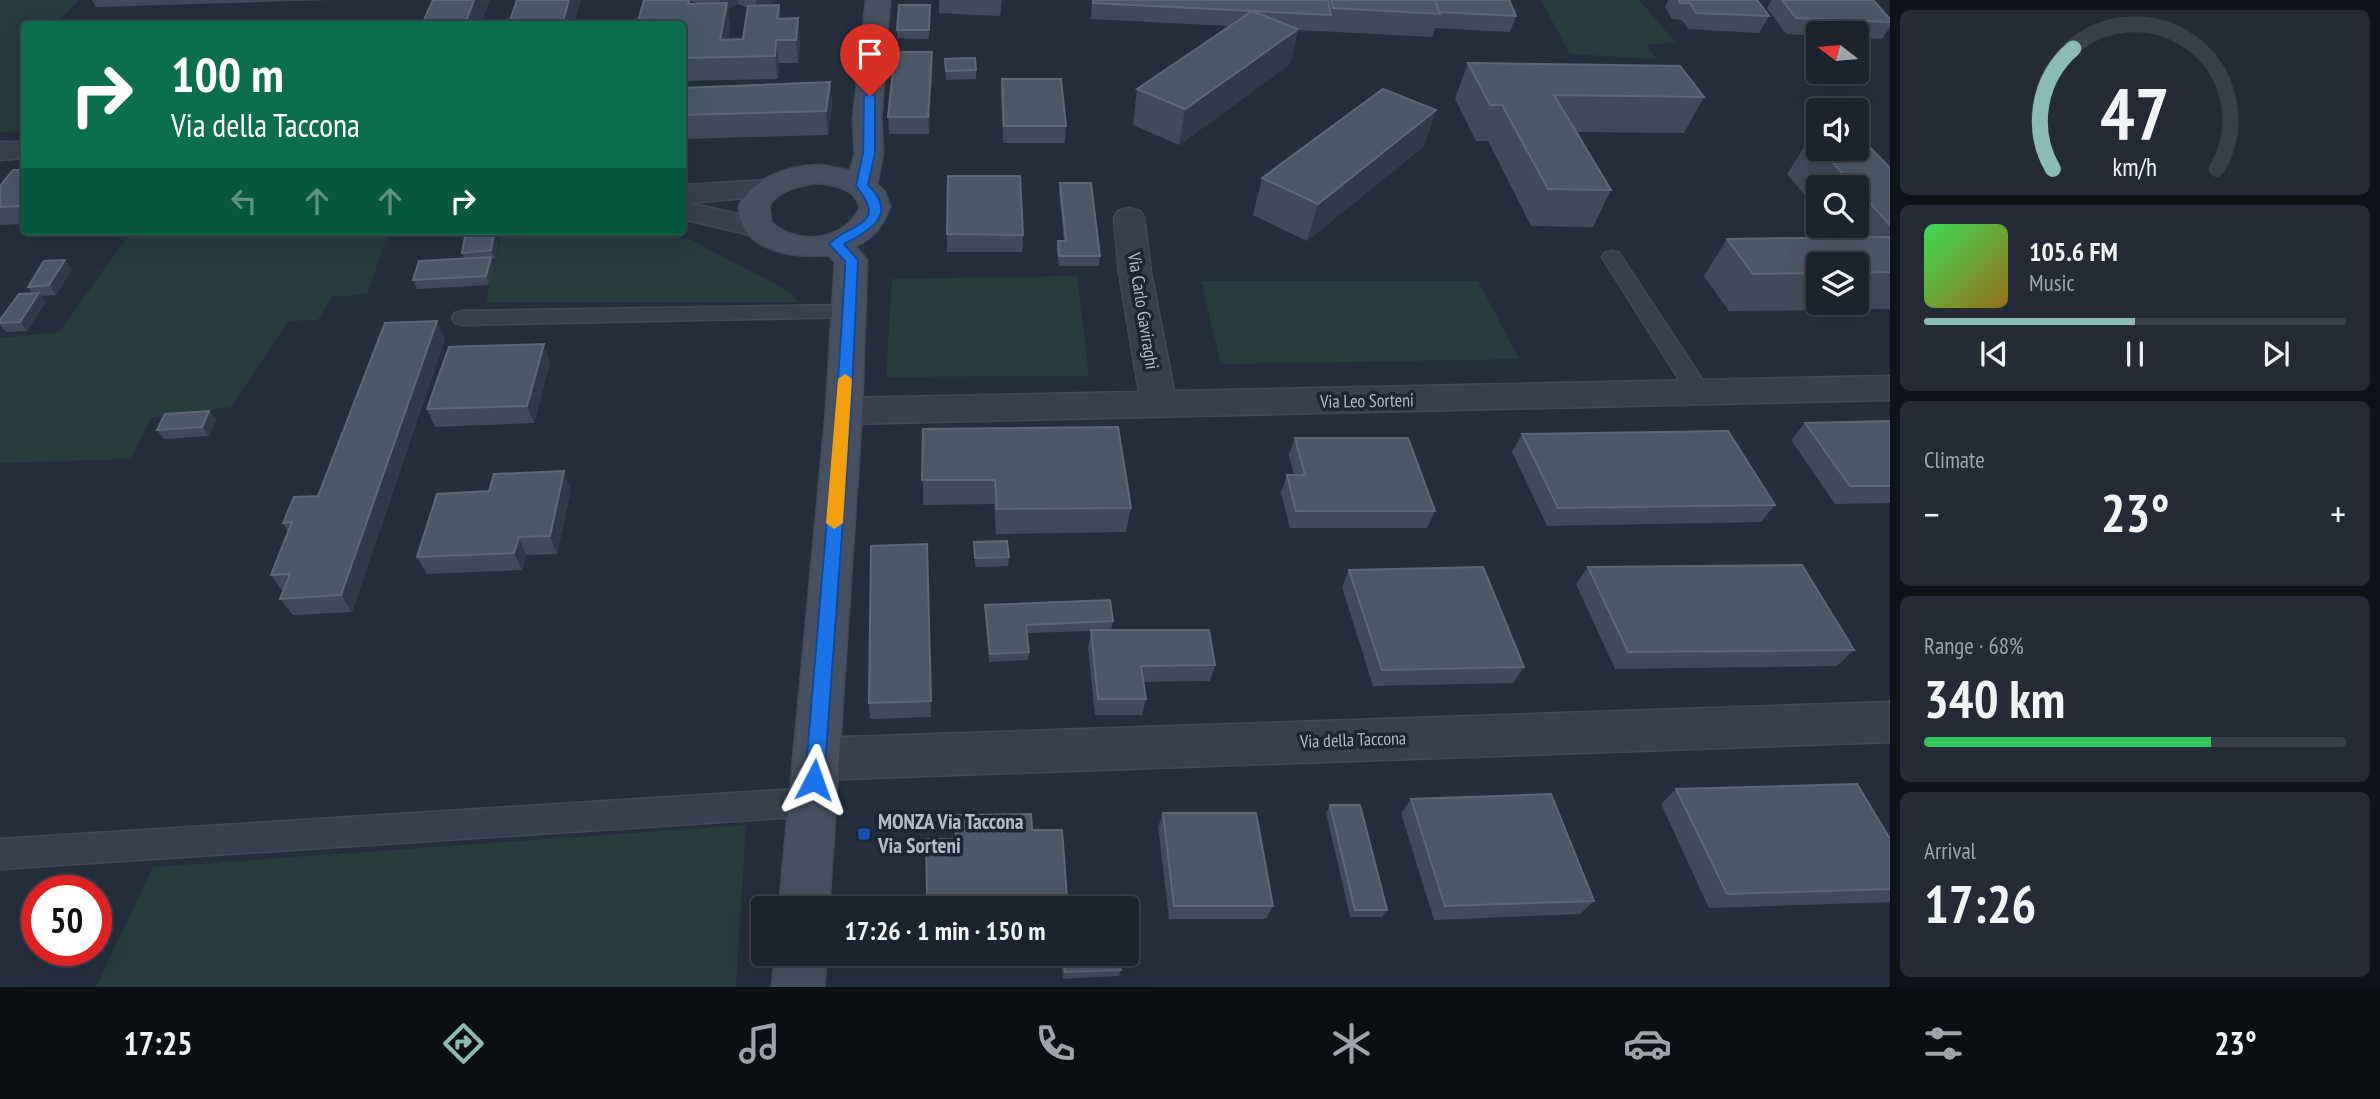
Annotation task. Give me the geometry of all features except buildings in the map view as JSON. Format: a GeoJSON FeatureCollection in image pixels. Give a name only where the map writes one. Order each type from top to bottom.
{"type":"FeatureCollection","features":[{"type":"Feature","properties":{"kind":"main road"},"geometry":{"type":"LineString","coordinates":[[862,186],[869,153],[867,120],[878,0]]}},
{"type":"Feature","properties":{"kind":"main road"},"geometry":{"type":"LineString","coordinates":[[819,174],[847,151],[867,120]]}},
{"type":"Feature","properties":{"kind":"main road"},"geometry":{"type":"LineString","coordinates":[[819,174],[835,176],[862,186],[871,195],[875,205],[874,217],[866,228],[835,244],[800,246],[769,237],[754,219],[754,208],[768,189],[783,181],[819,174]]}},
{"type":"Feature","properties":{"kind":"main road"},"geometry":{"type":"LineString","coordinates":[[805,896],[844,411],[851,260],[835,244]]}},
{"type":"Feature","properties":{"kind":"main road"},"geometry":{"type":"LineString","coordinates":[[798,987],[800,966]]}},
{"type":"Feature","properties":{"kind":"street"},"geometry":{"type":"LineString","coordinates":[[0,151],[21,150]]}},
{"type":"Feature","properties":{"kind":"street"},"geometry":{"type":"LineString","coordinates":[[686,194],[768,189]]}},
{"type":"Feature","properties":{"kind":"street"},"geometry":{"type":"LineString","coordinates":[[686,211],[760,228]]}},
{"type":"Feature","properties":{"kind":"street","name":"Via Carlo Gaviraghi"},"geometry":{"type":"LineString","coordinates":[[1129,217],[1135,272],[1159,405]]}},
{"type":"Feature","properties":{"kind":"street","name":"Via Leo Sorteni"},"geometry":{"type":"LineString","coordinates":[[844,411],[1890,388]]}},
{"type":"Feature","properties":{"kind":"street","name":"Via della Taccona"},"geometry":{"type":"LineString","coordinates":[[814,780],[1890,722]]}},
{"type":"Feature","properties":{"kind":"lane"},"geometry":{"type":"LineString","coordinates":[[1612,257],[1700,394]]}},
{"type":"Feature","properties":{"kind":"lane"},"geometry":{"type":"LineString","coordinates":[[463,318],[848,312]]}},
{"type":"Feature","properties":{"kind":"lane"},"geometry":{"type":"LineString","coordinates":[[0,854],[814,780]]}},
{"type":"Feature","properties":{"kind":"green space"},"geometry":{"type":"Polygon","coordinates":[[[0,0],[79,0],[58,21],[21,21],[21,131],[0,132],[0,0]]]}},
{"type":"Feature","properties":{"kind":"green space"},"geometry":{"type":"Polygon","coordinates":[[[1541,0],[1639,0],[1675,42],[1646,45],[1656,59],[1570,54],[1541,0]]]}},
{"type":"Feature","properties":{"kind":"green space"},"geometry":{"type":"Polygon","coordinates":[[[129,235],[388,235],[367,294],[332,297],[318,320],[288,321],[231,407],[151,418],[130,459],[0,463],[0,338],[59,332],[129,235]]]}},
{"type":"Feature","properties":{"kind":"green space"},"geometry":{"type":"Polygon","coordinates":[[[501,235],[666,235],[689,239],[789,291],[799,302],[486,302],[501,235]]]}},
{"type":"Feature","properties":{"kind":"green space"},"geometry":{"type":"Polygon","coordinates":[[[1077,276],[1089,376],[886,377],[892,279],[1077,276]]]}},
{"type":"Feature","properties":{"kind":"green space"},"geometry":{"type":"Polygon","coordinates":[[[1201,281],[1478,281],[1519,359],[1221,364],[1201,281]]]}},
{"type":"Feature","properties":{"kind":"green space"},"geometry":{"type":"Polygon","coordinates":[[[746,825],[736,987],[96,987],[106,966],[112,966],[112,953],[153,867],[746,825]]]}},
{"type":"Feature","properties":{"kind":"slow traffic"},"geometry":{"type":"LineString","coordinates":[[834,523],[845,379]]}},
{"type":"Feature","properties":{"kind":"place","name":"MONZA Via Taccona Via Sorteni"},"geometry":{"type":"Point","coordinates":[864,834]}},
{"type":"Feature","properties":{"kind":"route"},"geometry":{"type":"LineString","coordinates":[[814,780],[844,411],[851,272],[851,260],[835,244],[853,237],[866,228],[874,217],[875,205],[871,195],[862,186],[869,153],[867,120],[870,96]]}}]}
